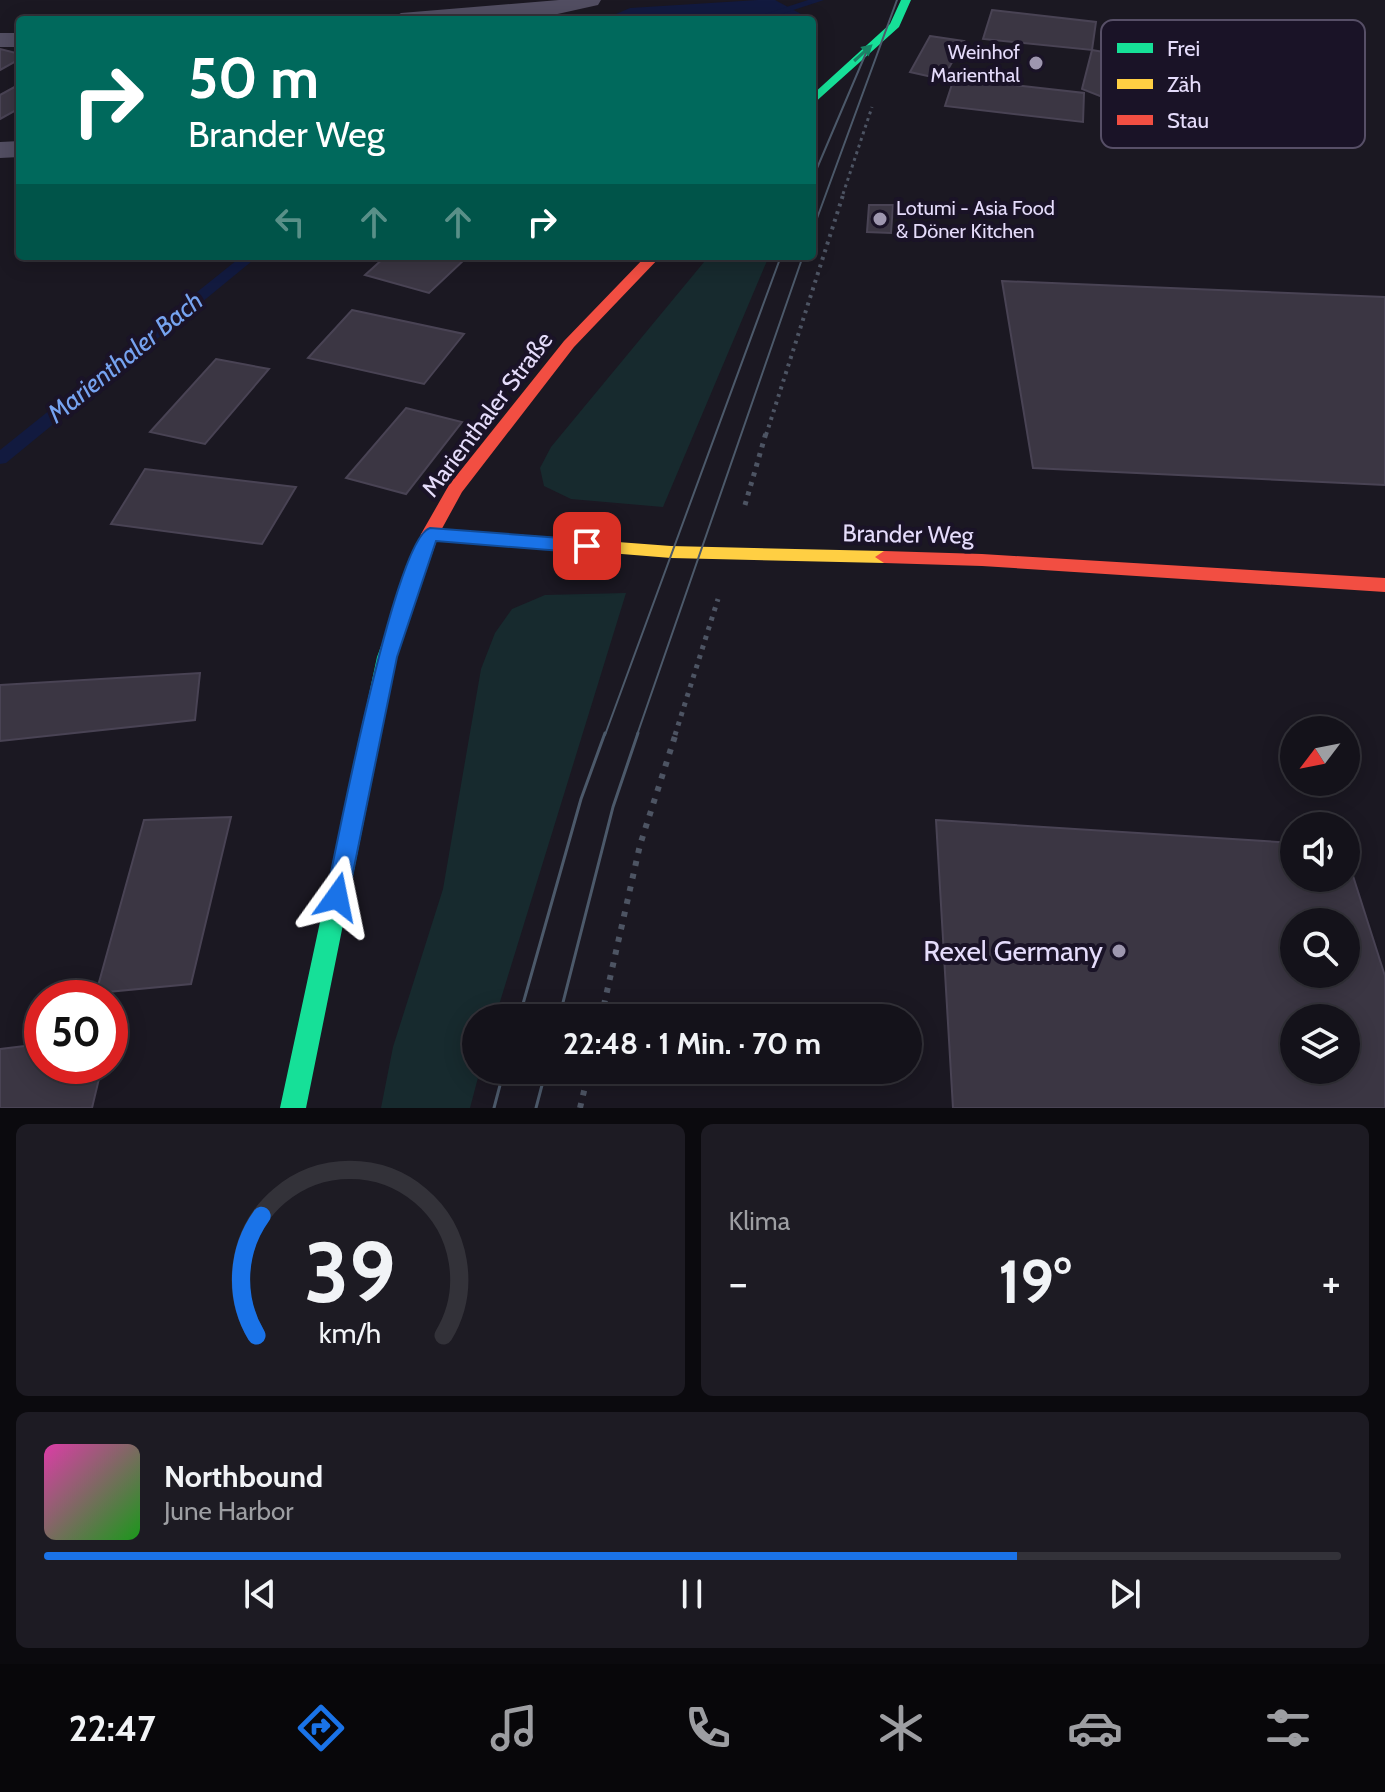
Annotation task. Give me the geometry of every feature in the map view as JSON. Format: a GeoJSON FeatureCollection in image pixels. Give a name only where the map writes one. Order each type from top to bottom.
{"type":"FeatureCollection","features":[{"type":"Feature","properties":{"kind":"main road"},"geometry":{"type":"LineString","coordinates":[[816,97],[895,25],[906,0]]}},
{"type":"Feature","properties":{"kind":"main road","name":"Marienthaler Straße"},"geometry":{"type":"LineString","coordinates":[[630,279],[644,260]]}},
{"type":"Feature","properties":{"kind":"main road","name":"Marienthaler Straße"},"geometry":{"type":"LineString","coordinates":[[293,1108],[387,657],[406,593],[430,534],[465,477],[569,344],[650,260]]}},
{"type":"Feature","properties":{"kind":"main road","name":"Brander Weg"},"geometry":{"type":"LineString","coordinates":[[430,534],[671,552],[982,560],[1385,585]]}},
{"type":"Feature","properties":{"kind":"lane"},"geometry":{"type":"LineString","coordinates":[[458,16],[544,10],[590,0]]}},
{"type":"Feature","properties":{"kind":"path"},"geometry":{"type":"LineString","coordinates":[[580,1108],[586,1084]]}},
{"type":"Feature","properties":{"kind":"green space"},"geometry":{"type":"Polygon","coordinates":[[[706,260],[767,260],[663,507],[571,499],[544,486],[540,468],[551,447],[706,260]]]}},
{"type":"Feature","properties":{"kind":"green space"},"geometry":{"type":"Polygon","coordinates":[[[626,593],[499,1004],[462,1004],[462,1084],[476,1084],[470,1108],[381,1108],[393,1047],[443,889],[481,669],[495,633],[512,609],[545,595],[626,593]]]}},
{"type":"Feature","properties":{"kind":"water"},"geometry":{"type":"Polygon","coordinates":[[[775,0],[801,14],[611,16],[630,8],[775,0]]]}},
{"type":"Feature","properties":{"kind":"building"},"geometry":{"type":"Polygon","coordinates":[[[992,10],[1096,22],[1092,50],[983,39],[992,10]]]}},
{"type":"Feature","properties":{"kind":"building"},"geometry":{"type":"Polygon","coordinates":[[[930,36],[964,41],[946,73],[932,77],[910,72],[930,36]]]}},
{"type":"Feature","properties":{"kind":"building"},"geometry":{"type":"Polygon","coordinates":[[[0,49],[16,53],[16,61],[0,70],[0,49]]]}},
{"type":"Feature","properties":{"kind":"building"},"geometry":{"type":"Polygon","coordinates":[[[1092,50],[1101,52],[1101,96],[1082,89],[1092,50]]]}},
{"type":"Feature","properties":{"kind":"building"},"geometry":{"type":"Polygon","coordinates":[[[954,78],[1084,93],[1083,122],[945,106],[954,78]]]}},
{"type":"Feature","properties":{"kind":"building"},"geometry":{"type":"Polygon","coordinates":[[[16,86],[16,110],[0,119],[0,95],[16,86]]]}},
{"type":"Feature","properties":{"kind":"building","name":"Lotumi - Asia Food & Döner Kitchen"},"geometry":{"type":"Polygon","coordinates":[[[869,205],[893,205],[891,233],[867,232],[869,205]]]}},
{"type":"Feature","properties":{"kind":"building"},"geometry":{"type":"Polygon","coordinates":[[[382,260],[464,260],[429,293],[365,275],[382,260]]]}},
{"type":"Feature","properties":{"kind":"building"},"geometry":{"type":"Polygon","coordinates":[[[1002,281],[1385,297],[1385,485],[1033,468],[1002,281]]]}},
{"type":"Feature","properties":{"kind":"building"},"geometry":{"type":"Polygon","coordinates":[[[352,310],[464,334],[424,384],[308,358],[352,310]]]}},
{"type":"Feature","properties":{"kind":"building"},"geometry":{"type":"Polygon","coordinates":[[[216,359],[269,369],[205,444],[150,432],[216,359]]]}},
{"type":"Feature","properties":{"kind":"building"},"geometry":{"type":"Polygon","coordinates":[[[406,408],[462,422],[406,494],[346,478],[406,408]]]}},
{"type":"Feature","properties":{"kind":"building"},"geometry":{"type":"Polygon","coordinates":[[[145,469],[296,487],[262,544],[111,524],[145,469]]]}},
{"type":"Feature","properties":{"kind":"building"},"geometry":{"type":"Polygon","coordinates":[[[200,673],[195,720],[0,741],[0,685],[200,673]]]}},
{"type":"Feature","properties":{"kind":"building"},"geometry":{"type":"Polygon","coordinates":[[[231,817],[191,984],[128,990],[128,980],[100,980],[144,820],[231,817]]]}},
{"type":"Feature","properties":{"kind":"building","name":"Rexel Germany"},"geometry":{"type":"Polygon","coordinates":[[[936,820],[1280,842],[1280,892],[1358,892],[1385,976],[1385,1108],[953,1108],[936,820]]]}},
{"type":"Feature","properties":{"kind":"building"},"geometry":{"type":"Polygon","coordinates":[[[24,1046],[24,1084],[98,1084],[92,1108],[0,1108],[0,1049],[24,1046]]]}},
{"type":"Feature","properties":{"kind":"waterway","name":"Marienthaler Bach"},"geometry":{"type":"LineString","coordinates":[[765,16],[819,0]]}},
{"type":"Feature","properties":{"kind":"waterway","name":"Marienthaler Bach"},"geometry":{"type":"LineString","coordinates":[[0,459],[246,260]]}},
{"type":"Feature","properties":{"kind":"tram line"},"geometry":{"type":"LineString","coordinates":[[816,221],[897,0]]}},
{"type":"Feature","properties":{"kind":"tram line"},"geometry":{"type":"LineString","coordinates":[[816,171],[866,53]]}},
{"type":"Feature","properties":{"kind":"tram line"},"geometry":{"type":"LineString","coordinates":[[605,735],[780,260]]}},
{"type":"Feature","properties":{"kind":"tram line"},"geometry":{"type":"LineString","coordinates":[[637,735],[802,260]]}},
{"type":"Feature","properties":{"kind":"tram line"},"geometry":{"type":"LineString","coordinates":[[523,1004],[581,799],[605,733]]}},
{"type":"Feature","properties":{"kind":"tram line"},"geometry":{"type":"LineString","coordinates":[[563,1004],[613,807],[638,733]]}},
{"type":"Feature","properties":{"kind":"tram line"},"geometry":{"type":"LineString","coordinates":[[494,1108],[500,1084]]}},
{"type":"Feature","properties":{"kind":"tram line"},"geometry":{"type":"LineString","coordinates":[[536,1108],[542,1084]]}},
{"type":"Feature","properties":{"kind":"traffic: fast"},"geometry":{"type":"LineString","coordinates":[[816,97],[895,25],[906,0]]}},
{"type":"Feature","properties":{"kind":"traffic: fast"},"geometry":{"type":"LineString","coordinates":[[293,1108],[387,657],[407,600]]}},
{"type":"Feature","properties":{"kind":"traffic: slow"},"geometry":{"type":"LineString","coordinates":[[430,534],[671,552],[884,557]]}},
{"type":"Feature","properties":{"kind":"traffic: jam"},"geometry":{"type":"LineString","coordinates":[[407,600],[430,534],[455,489],[569,344],[650,260]]}},
{"type":"Feature","properties":{"kind":"traffic: jam"},"geometry":{"type":"LineString","coordinates":[[884,557],[982,560],[1385,585]]}},
{"type":"Feature","properties":{"kind":"place","name":"Weinhof Marienthal"},"geometry":{"type":"Point","coordinates":[1036,63]}},
{"type":"Feature","properties":{"kind":"place","name":"Lotumi - Asia Food & Döner Kitchen"},"geometry":{"type":"Point","coordinates":[880,219]}},
{"type":"Feature","properties":{"kind":"place","name":"Rexel Germany"},"geometry":{"type":"Point","coordinates":[1119,951]}},
{"type":"Feature","properties":{"kind":"route"},"geometry":{"type":"LineString","coordinates":[[337,897],[387,657],[406,593],[430,534],[587,546]]}}]}
